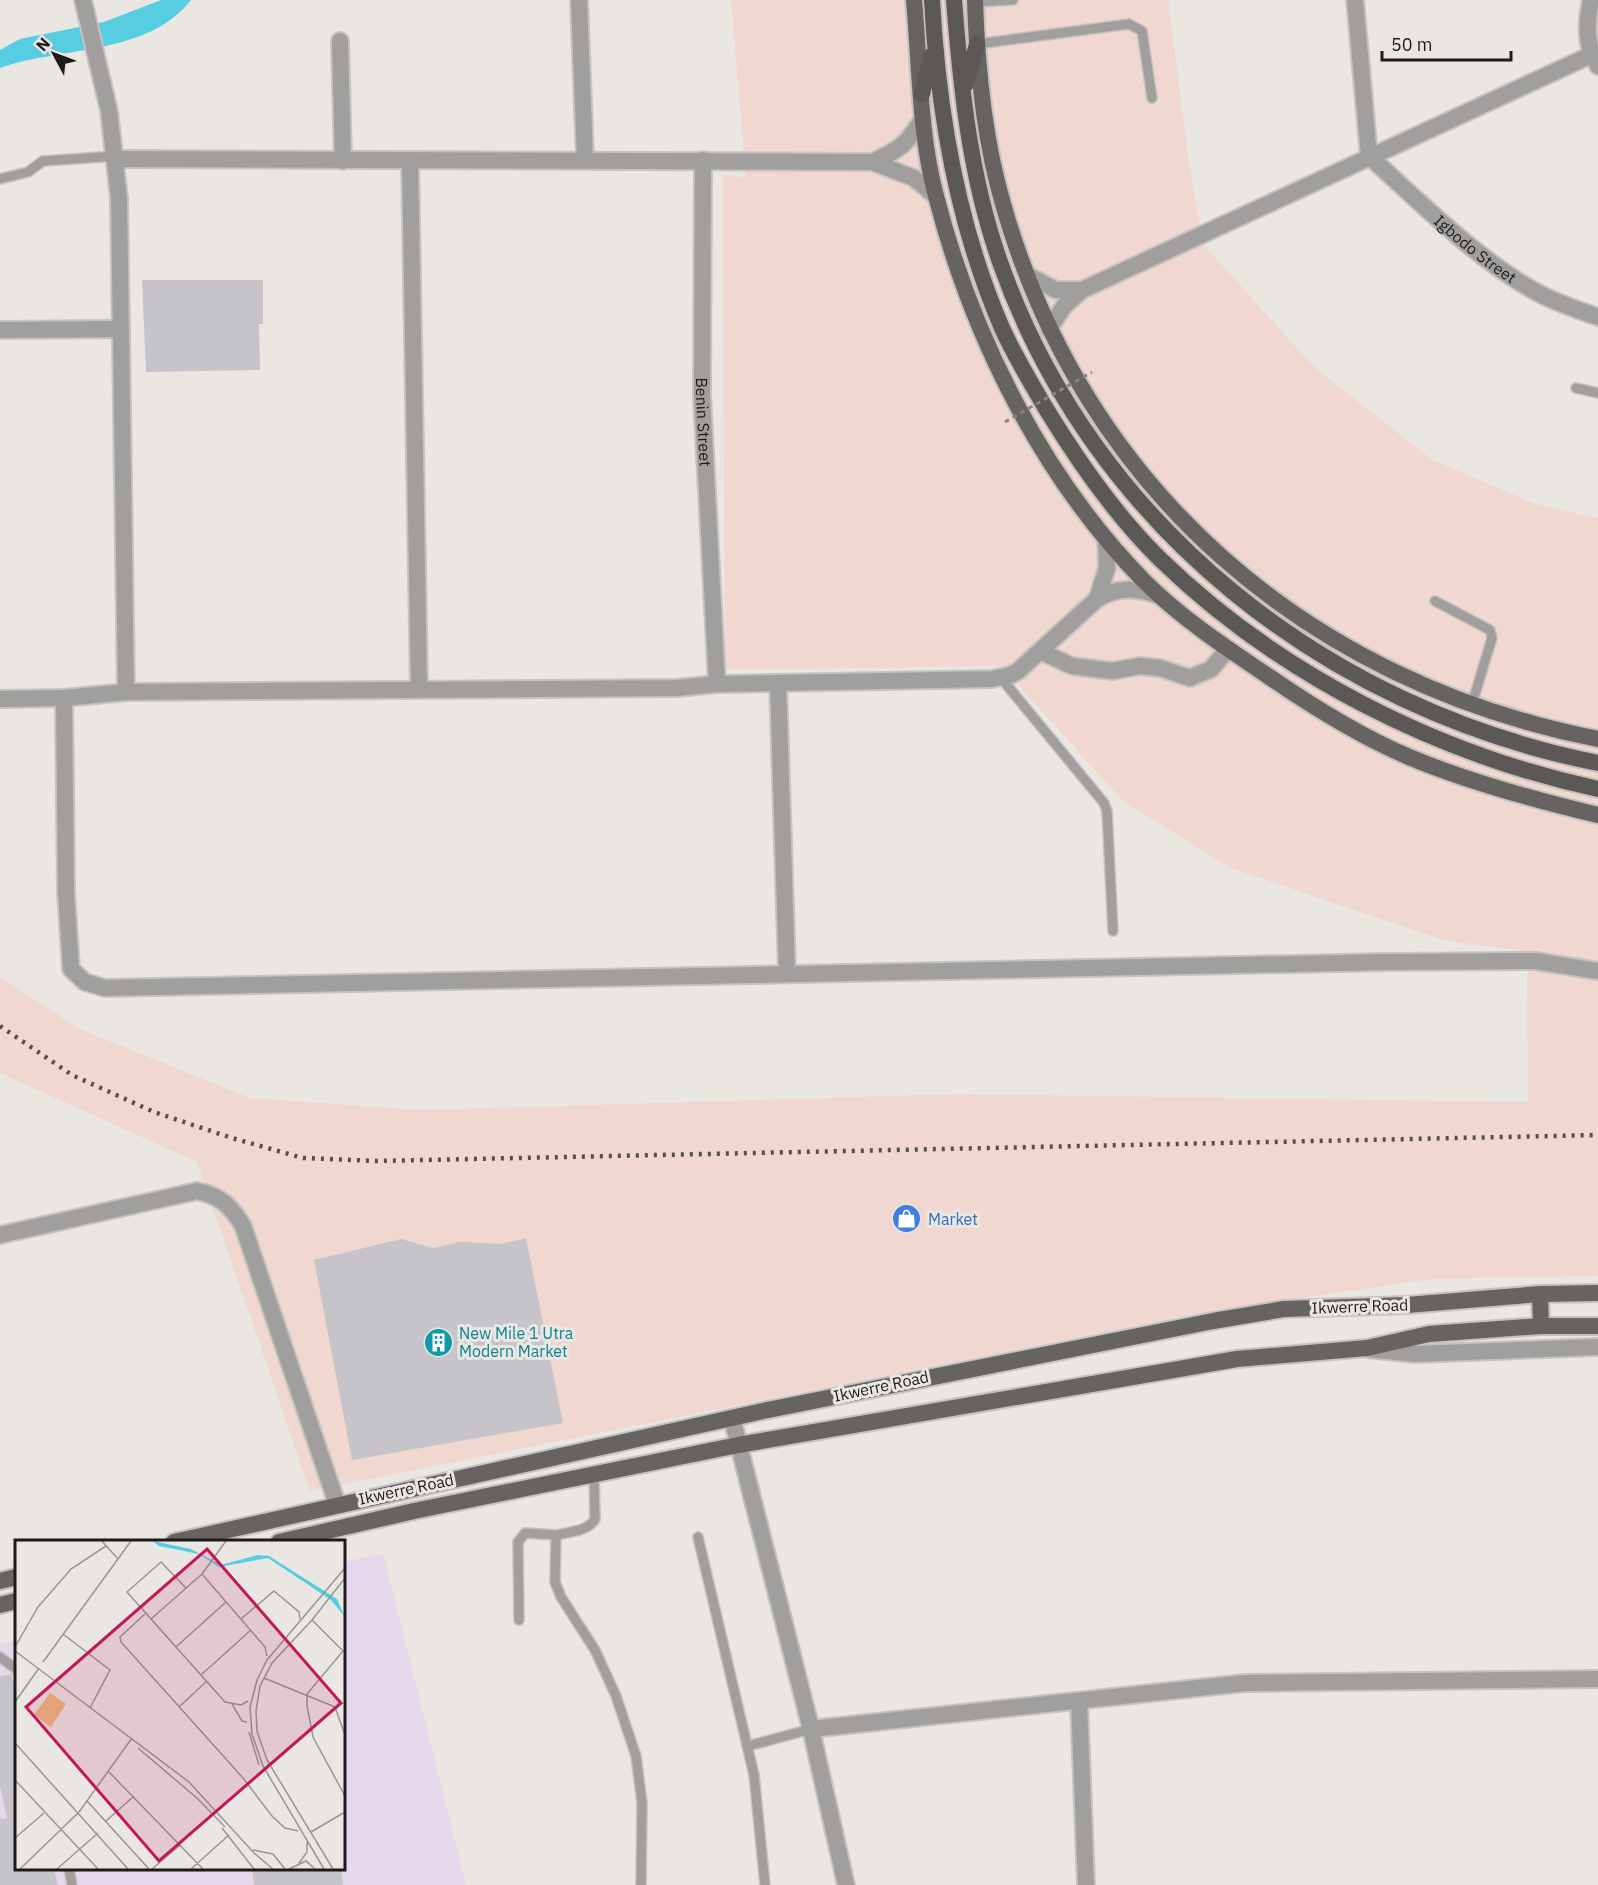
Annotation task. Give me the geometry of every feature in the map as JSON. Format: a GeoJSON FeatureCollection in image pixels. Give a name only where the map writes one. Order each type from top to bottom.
{"type":"FeatureCollection","features":[{"type":"Feature","properties":{"kind":"highway"},"geometry":{"type":"LineString","coordinates":[[932,0],[940,96],[962,215],[1002,329],[1066,442],[1157,557],[1185,583],[1265,644],[1325,683],[1394,719],[1457,746],[1598,789]]}},
{"type":"Feature","properties":{"kind":"highway"},"geometry":{"type":"LineString","coordinates":[[954,0],[971,158],[1000,264],[1036,348],[1063,396],[1100,452],[1173,540],[1224,586],[1328,662],[1422,708],[1544,752],[1598,763]]}},
{"type":"Feature","properties":{"kind":"highway"},"geometry":{"type":"LineString","coordinates":[[957,38],[976,67]]}},
{"type":"Feature","properties":{"kind":"highway"},"geometry":{"type":"LineString","coordinates":[[922,94],[934,43]]}},
{"type":"Feature","properties":{"kind":"highway"},"geometry":{"type":"LineString","coordinates":[[963,94],[976,67],[977,44]]}},
{"type":"Feature","properties":{"kind":"highway"},"geometry":{"type":"LineString","coordinates":[[919,52],[940,96]]}},
{"type":"Feature","properties":{"kind":"main road"},"geometry":{"type":"LineString","coordinates":[[914,0],[923,118],[936,196],[963,283],[998,366],[1049,456],[1107,540],[1160,596],[1228,649],[1345,725],[1410,757],[1563,807],[1598,815]]}},
{"type":"Feature","properties":{"kind":"main road"},"geometry":{"type":"LineString","coordinates":[[975,1],[977,44]]}},
{"type":"Feature","properties":{"kind":"main road"},"geometry":{"type":"LineString","coordinates":[[976,67],[1002,203],[1049,329],[1080,387],[1122,449],[1163,502],[1206,543],[1296,617],[1331,639],[1426,686],[1472,704],[1551,730],[1598,739]]}},
{"type":"Feature","properties":{"kind":"main road","name":"Ikwerre Road"},"geometry":{"type":"LineString","coordinates":[[183,1540],[732,1418],[1034,1355],[1284,1309],[1407,1305],[1540,1294],[1598,1293]]}},
{"type":"Feature","properties":{"kind":"main road"},"geometry":{"type":"LineString","coordinates":[[1540,1294],[1541,1326]]}},
{"type":"Feature","properties":{"kind":"main road"},"geometry":{"type":"LineString","coordinates":[[1367,1348],[1430,1334],[1541,1326],[1598,1326]]}},
{"type":"Feature","properties":{"kind":"main road","name":"Ikwerre Road"},"geometry":{"type":"LineString","coordinates":[[288,1540],[414,1511],[738,1445],[1237,1359],[1367,1348]]}},
{"type":"Feature","properties":{"kind":"main road"},"geometry":{"type":"LineString","coordinates":[[0,1581],[15,1577]]}},
{"type":"Feature","properties":{"kind":"main road"},"geometry":{"type":"LineString","coordinates":[[0,1605],[15,1601]]}},
{"type":"Feature","properties":{"kind":"street"},"geometry":{"type":"LineString","coordinates":[[83,0],[109,111],[116,158],[126,692]]}},
{"type":"Feature","properties":{"kind":"street"},"geometry":{"type":"LineString","coordinates":[[579,0],[585,159]]}},
{"type":"Feature","properties":{"kind":"street"},"geometry":{"type":"LineString","coordinates":[[1355,0],[1370,156]]}},
{"type":"Feature","properties":{"kind":"street"},"geometry":{"type":"LineString","coordinates":[[1049,329],[1064,306],[1082,290],[1370,156],[1594,61],[1587,32],[1592,0]]}},
{"type":"Feature","properties":{"kind":"street"},"geometry":{"type":"LineString","coordinates":[[340,41],[343,161]]}},
{"type":"Feature","properties":{"kind":"street"},"geometry":{"type":"LineString","coordinates":[[872,162],[895,152],[909,140],[923,118]]}},
{"type":"Feature","properties":{"kind":"street","name":"Igbodo Street"},"geometry":{"type":"LineString","coordinates":[[1370,156],[1440,220],[1499,267],[1545,297],[1598,317]]}},
{"type":"Feature","properties":{"kind":"street"},"geometry":{"type":"LineString","coordinates":[[116,158],[872,162],[914,178],[936,196]]}},
{"type":"Feature","properties":{"kind":"street","name":"Benin Street"},"geometry":{"type":"LineString","coordinates":[[703,160],[702,396],[717,684]]}},
{"type":"Feature","properties":{"kind":"street"},"geometry":{"type":"LineString","coordinates":[[410,161],[419,689]]}},
{"type":"Feature","properties":{"kind":"street"},"geometry":{"type":"LineString","coordinates":[[1027,275],[1056,290],[1082,290]]}},
{"type":"Feature","properties":{"kind":"street"},"geometry":{"type":"LineString","coordinates":[[0,330],[121,329]]}},
{"type":"Feature","properties":{"kind":"street"},"geometry":{"type":"LineString","coordinates":[[1097,599],[1107,568],[1107,540]]}},
{"type":"Feature","properties":{"kind":"street"},"geometry":{"type":"LineString","coordinates":[[0,699],[64,698],[126,692],[677,688],[717,684],[1001,678],[1018,671],[1097,599],[1121,589],[1140,589],[1160,596]]}},
{"type":"Feature","properties":{"kind":"street"},"geometry":{"type":"LineString","coordinates":[[1040,651],[1072,666],[1112,671],[1140,666],[1161,668],[1190,678],[1211,669],[1228,649]]}},
{"type":"Feature","properties":{"kind":"street"},"geometry":{"type":"LineString","coordinates":[[778,683],[787,974]]}},
{"type":"Feature","properties":{"kind":"street"},"geometry":{"type":"LineString","coordinates":[[64,698],[66,892],[71,969],[85,982],[105,988],[1078,967],[1535,961],[1598,971]]}},
{"type":"Feature","properties":{"kind":"street"},"geometry":{"type":"LineString","coordinates":[[0,1235],[198,1191],[213,1194],[230,1205],[243,1226],[337,1504]]}},
{"type":"Feature","properties":{"kind":"street","name":"Ikwerre Road"},"geometry":{"type":"LineString","coordinates":[[1367,1348],[1416,1354],[1598,1347]]}},
{"type":"Feature","properties":{"kind":"street"},"geometry":{"type":"LineString","coordinates":[[732,1418],[811,1729],[846,1885]]}},
{"type":"Feature","properties":{"kind":"street"},"geometry":{"type":"LineString","coordinates":[[811,1729],[1245,1683],[1598,1679]]}},
{"type":"Feature","properties":{"kind":"street"},"geometry":{"type":"LineString","coordinates":[[1079,1702],[1086,1885]]}},
{"type":"Feature","properties":{"kind":"lane"},"geometry":{"type":"LineString","coordinates":[[975,1],[1013,0]]}},
{"type":"Feature","properties":{"kind":"lane"},"geometry":{"type":"LineString","coordinates":[[977,44],[1129,24],[1142,31],[1152,98]]}},
{"type":"Feature","properties":{"kind":"lane"},"geometry":{"type":"LineString","coordinates":[[0,179],[28,172],[43,161],[116,158]]}},
{"type":"Feature","properties":{"kind":"lane"},"geometry":{"type":"LineString","coordinates":[[1576,388],[1598,393]]}},
{"type":"Feature","properties":{"kind":"lane"},"geometry":{"type":"LineString","coordinates":[[1435,601],[1490,630],[1492,638],[1472,704]]}},
{"type":"Feature","properties":{"kind":"lane"},"geometry":{"type":"LineString","coordinates":[[1001,678],[1104,803],[1107,811],[1113,931]]}},
{"type":"Feature","properties":{"kind":"lane"},"geometry":{"type":"LineString","coordinates":[[519,1620],[518,1542],[525,1533],[556,1535],[592,1525],[595,1519],[594,1475]]}},
{"type":"Feature","properties":{"kind":"lane"},"geometry":{"type":"LineString","coordinates":[[556,1535],[555,1582],[561,1597],[595,1650],[616,1696],[636,1756],[642,1803],[641,1885]]}},
{"type":"Feature","properties":{"kind":"lane"},"geometry":{"type":"LineString","coordinates":[[698,1537],[754,1775],[765,1885]]}},
{"type":"Feature","properties":{"kind":"lane"},"geometry":{"type":"LineString","coordinates":[[0,1656],[15,1668]]}},
{"type":"Feature","properties":{"kind":"lane"},"geometry":{"type":"LineString","coordinates":[[748,1746],[811,1729]]}},
{"type":"Feature","properties":{"kind":"lane"},"geometry":{"type":"LineString","coordinates":[[69,1870],[72,1885]]}},
{"type":"Feature","properties":{"kind":"path"},"geometry":{"type":"LineString","coordinates":[[1005,422],[1092,372]]}},
{"type":"Feature","properties":{"kind":"shaded area"},"geometry":{"type":"Polygon","coordinates":[[[731,0],[1168,0],[1189,163],[1204,245],[1313,366],[1431,459],[1535,504],[1598,518],[1598,1276],[1432,1279],[1204,1312],[310,1491],[197,1162],[0,1073],[0,977],[80,1029],[250,1098],[421,1110],[956,1094],[1528,1102],[1527,979],[1532,952],[1443,940],[1231,868],[1124,802],[1001,666],[725,670],[722,174],[746,178],[731,0]]]}},
{"type":"Feature","properties":{"kind":"shaded area"},"geometry":{"type":"Polygon","coordinates":[[[383,1553],[466,1885],[0,1885],[0,1644],[15,1640],[15,1870],[345,1870],[345,1562],[383,1553]]]}},
{"type":"Feature","properties":{"kind":"water"},"geometry":{"type":"Polygon","coordinates":[[[161,0],[191,0],[173,18],[151,31],[128,40],[0,68],[0,50],[20,39],[104,22],[161,0]]]}},
{"type":"Feature","properties":{"kind":"building"},"geometry":{"type":"Polygon","coordinates":[[[142,280],[263,280],[263,324],[259,324],[260,370],[146,372],[142,280]]]}},
{"type":"Feature","properties":{"kind":"building","name":"New Mile 1 Utra Modern Market"},"geometry":{"type":"Polygon","coordinates":[[[526,1238],[563,1423],[352,1460],[314,1260],[401,1239],[433,1248],[460,1242],[500,1244],[526,1238]]]}},
{"type":"Feature","properties":{"kind":"building"},"geometry":{"type":"Polygon","coordinates":[[[12,1674],[15,1690],[15,1870],[54,1870],[58,1885],[0,1885],[0,1819],[7,1818],[0,1786],[0,1676],[12,1674]]]}},
{"type":"Feature","properties":{"kind":"building"},"geometry":{"type":"Polygon","coordinates":[[[252,1870],[341,1870],[343,1885],[254,1885],[252,1870]]]}},
{"type":"Feature","properties":{"kind":"railway"},"geometry":{"type":"LineString","coordinates":[[0,1026],[72,1075],[154,1112],[232,1138],[303,1158],[377,1161],[1598,1135]]}},
{"type":"Feature","properties":{"kind":"place","name":"Market"},"geometry":{"type":"Point","coordinates":[907,1219]}},
{"type":"Feature","properties":{"kind":"place","name":"New Mile 1 Utra Modern Market"},"geometry":{"type":"Point","coordinates":[438,1342]}}]}
